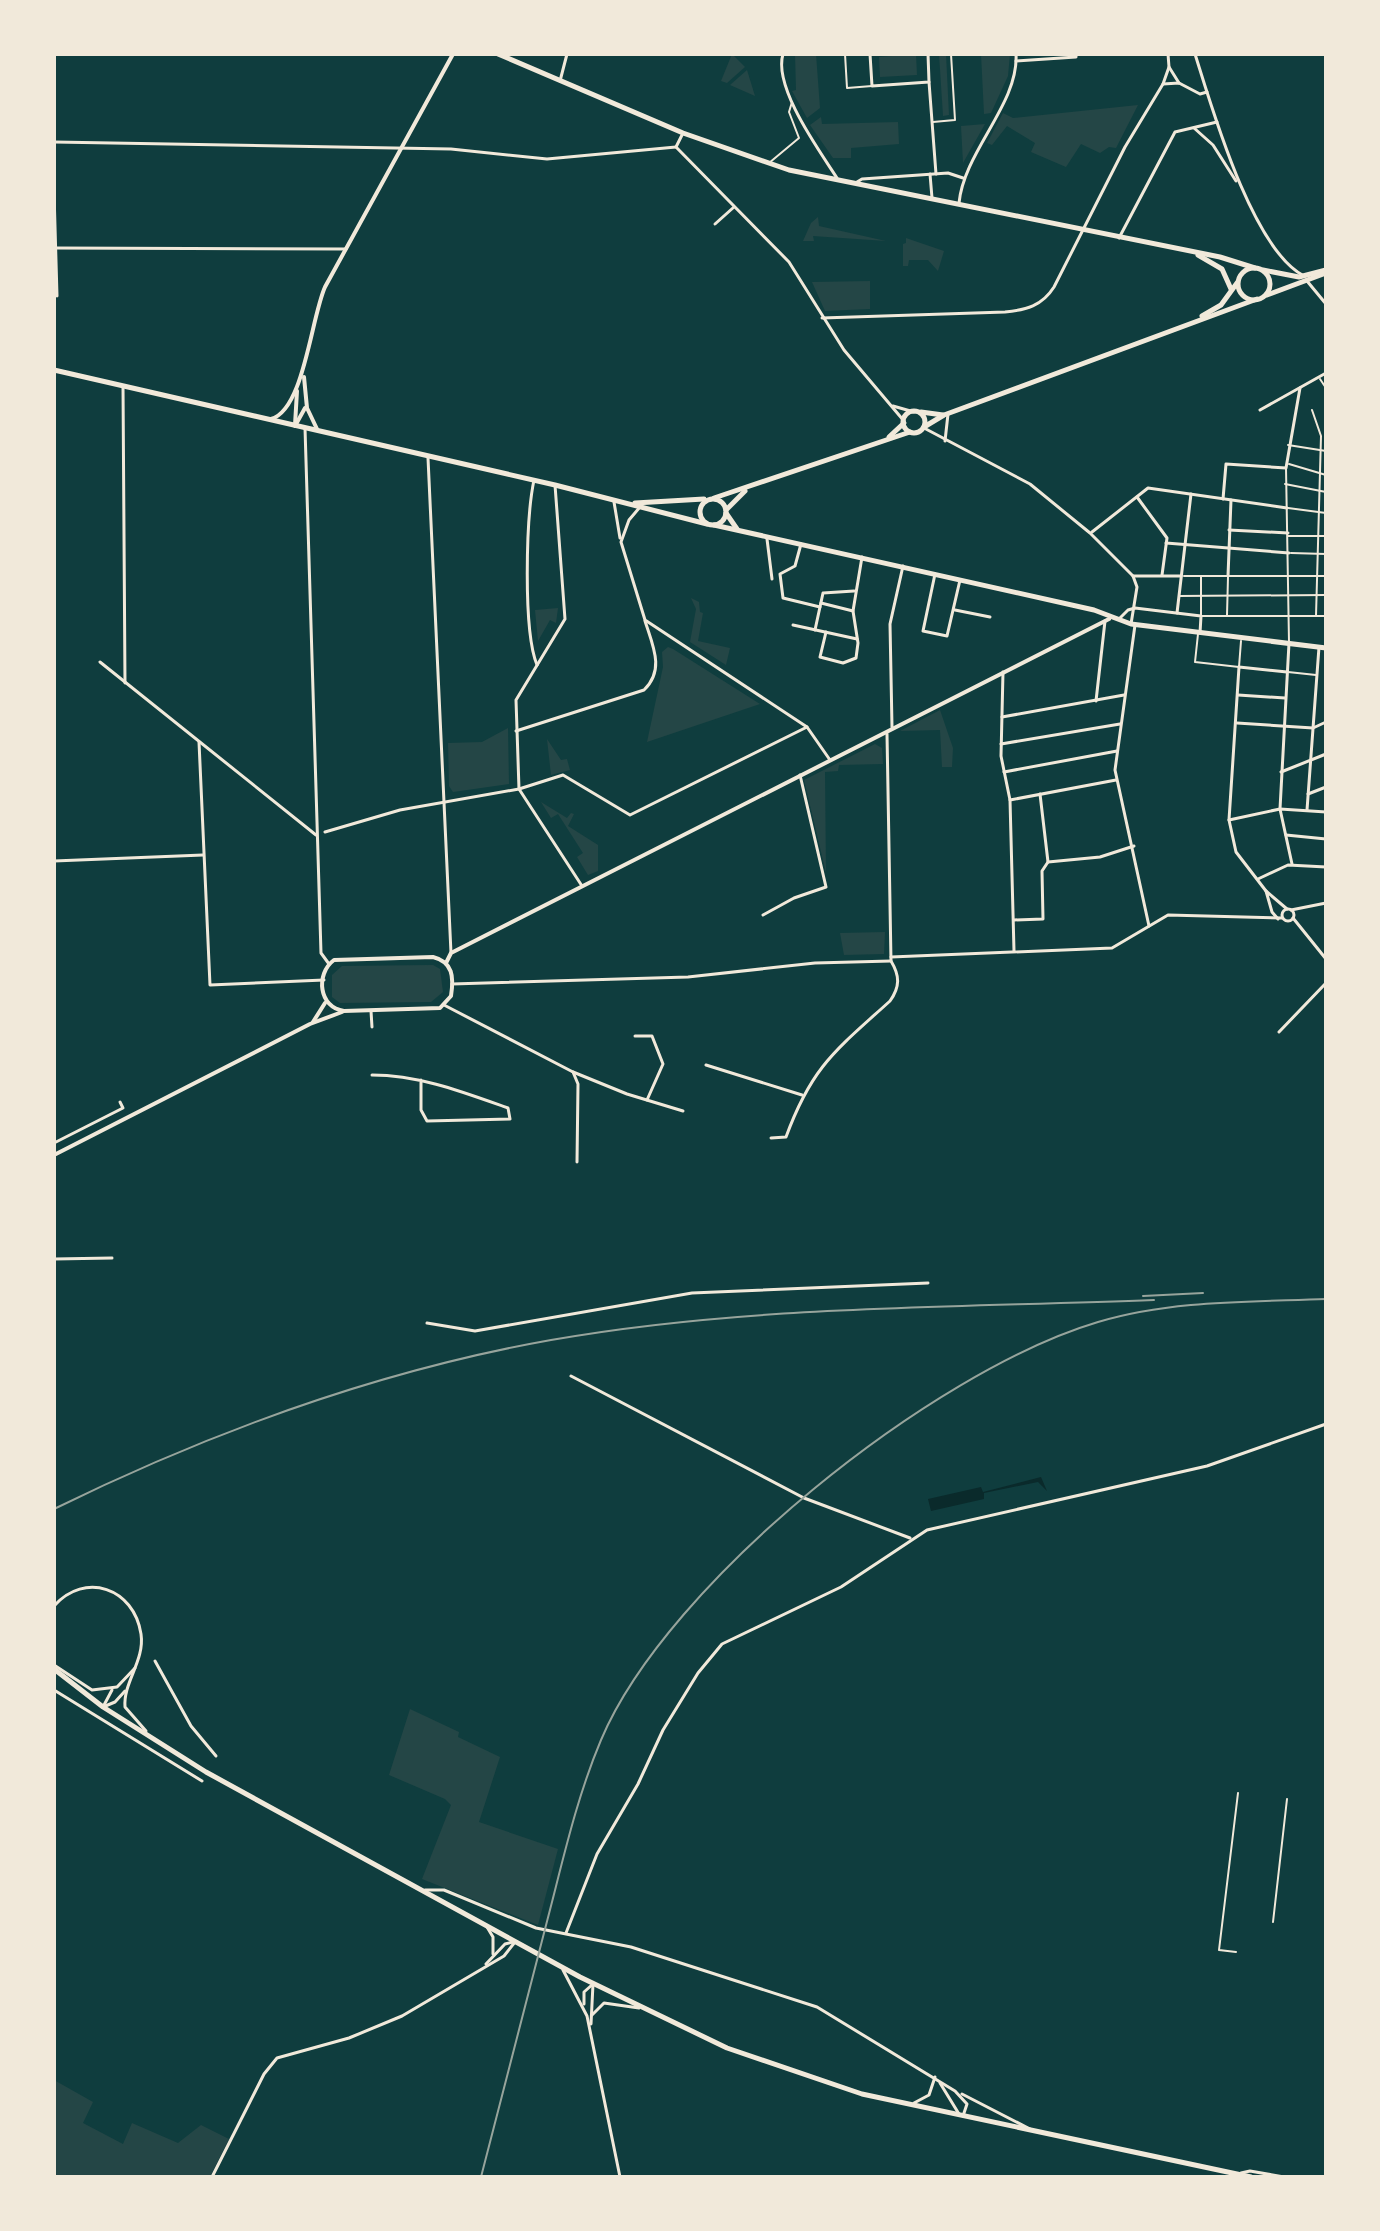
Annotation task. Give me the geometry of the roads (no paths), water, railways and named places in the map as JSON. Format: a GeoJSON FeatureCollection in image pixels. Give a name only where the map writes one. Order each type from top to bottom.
{"type":"FeatureCollection","features":[{"type":"Feature","properties":{"kind":"main road"},"geometry":{"type":"LineString","coordinates":[[498,54],[683,133],[768,164],[959,207],[1220,257],[1290,277],[1305,278]]}},
{"type":"Feature","properties":{"kind":"main road"},"geometry":{"type":"LineString","coordinates":[[1194,253],[1222,269],[1247,298],[1261,298]]}},
{"type":"Feature","properties":{"kind":"main road"},"geometry":{"type":"LineString","coordinates":[[1238,288],[1240,277],[1258,269]]}},
{"type":"Feature","properties":{"kind":"main road"},"geometry":{"type":"LineString","coordinates":[[1258,269],[1270,283],[1261,298]]}},
{"type":"Feature","properties":{"kind":"main road"},"geometry":{"type":"LineString","coordinates":[[627,502],[672,504],[749,488],[924,427],[946,415],[1326,271]]}},
{"type":"Feature","properties":{"kind":"main road"},"geometry":{"type":"LineString","coordinates":[[1290,277],[1294,279],[1293,285]]}},
{"type":"Feature","properties":{"kind":"main road"},"geometry":{"type":"LineString","coordinates":[[1229,280],[1230,292]]}},
{"type":"Feature","properties":{"kind":"main road"},"geometry":{"type":"LineString","coordinates":[[1190,323],[1221,305],[1230,292],[1238,288]]}},
{"type":"Feature","properties":{"kind":"main road"},"geometry":{"type":"LineString","coordinates":[[54,370],[534,480],[707,524],[1094,610],[1107,620],[1322,647]]}},
{"type":"Feature","properties":{"kind":"main road"},"geometry":{"type":"LineString","coordinates":[[888,438],[915,412],[946,415]]}},
{"type":"Feature","properties":{"kind":"main road"},"geometry":{"type":"LineString","coordinates":[[915,412],[923,416],[924,427]]}},
{"type":"Feature","properties":{"kind":"main road"},"geometry":{"type":"LineString","coordinates":[[904,422],[910,432]]}},
{"type":"Feature","properties":{"kind":"main road"},"geometry":{"type":"LineString","coordinates":[[714,525],[723,521],[726,511],[749,488]]}},
{"type":"Feature","properties":{"kind":"main road"},"geometry":{"type":"LineString","coordinates":[[711,498],[722,501],[737,529]]}},
{"type":"Feature","properties":{"kind":"main road"},"geometry":{"type":"LineString","coordinates":[[707,524],[700,511],[711,498]]}},
{"type":"Feature","properties":{"kind":"main road"},"geometry":{"type":"LineString","coordinates":[[54,1667],[103,1707],[156,1742],[561,1967],[639,2008],[727,2048],[807,2078],[911,2104],[1034,2133],[1251,2177]]}},
{"type":"Feature","properties":{"kind":"street"},"geometry":{"type":"LineString","coordinates":[[269,420],[283,413],[297,389],[319,300],[453,54]]}},
{"type":"Feature","properties":{"kind":"street"},"geometry":{"type":"LineString","coordinates":[[560,82],[567,54]]}},
{"type":"Feature","properties":{"kind":"street"},"geometry":{"type":"LineString","coordinates":[[783,54],[782,74],[792,101],[839,181]]}},
{"type":"Feature","properties":{"kind":"street"},"geometry":{"type":"LineString","coordinates":[[845,54],[847,88],[929,82]]}},
{"type":"Feature","properties":{"kind":"street"},"geometry":{"type":"LineString","coordinates":[[870,54],[872,86]]}},
{"type":"Feature","properties":{"kind":"street"},"geometry":{"type":"LineString","coordinates":[[928,54],[933,201]]}},
{"type":"Feature","properties":{"kind":"street"},"geometry":{"type":"LineString","coordinates":[[932,122],[955,120],[951,54]]}},
{"type":"Feature","properties":{"kind":"street"},"geometry":{"type":"LineString","coordinates":[[959,207],[963,178],[1012,83],[1016,54]]}},
{"type":"Feature","properties":{"kind":"street"},"geometry":{"type":"LineString","coordinates":[[1016,61],[1076,57],[1076,54]]}},
{"type":"Feature","properties":{"kind":"street"},"geometry":{"type":"LineString","coordinates":[[822,318],[1005,312],[1032,307],[1049,295],[1080,230],[1163,84],[1169,67],[1168,54]]}},
{"type":"Feature","properties":{"kind":"street"},"geometry":{"type":"LineString","coordinates":[[1195,54],[1239,188]]}},
{"type":"Feature","properties":{"kind":"street"},"geometry":{"type":"LineString","coordinates":[[1169,67],[1179,83],[1200,94],[1207,92]]}},
{"type":"Feature","properties":{"kind":"street"},"geometry":{"type":"LineString","coordinates":[[1163,84],[1179,83]]}},
{"type":"Feature","properties":{"kind":"street"},"geometry":{"type":"LineString","coordinates":[[768,164],[799,138],[789,112],[792,101]]}},
{"type":"Feature","properties":{"kind":"street"},"geometry":{"type":"LineString","coordinates":[[1118,238],[1175,132],[1217,122]]}},
{"type":"Feature","properties":{"kind":"street"},"geometry":{"type":"LineString","coordinates":[[1192,127],[1213,145],[1285,258],[1325,302]]}},
{"type":"Feature","properties":{"kind":"street"},"geometry":{"type":"LineString","coordinates":[[676,147],[683,133]]}},
{"type":"Feature","properties":{"kind":"street"},"geometry":{"type":"LineString","coordinates":[[54,142],[451,149],[547,159],[676,147]]}},
{"type":"Feature","properties":{"kind":"street"},"geometry":{"type":"LineString","coordinates":[[676,147],[789,262],[822,318],[867,380],[904,422]]}},
{"type":"Feature","properties":{"kind":"street"},"geometry":{"type":"LineString","coordinates":[[853,184],[862,179],[933,174],[963,178]]}},
{"type":"Feature","properties":{"kind":"street"},"geometry":{"type":"LineString","coordinates":[[54,192],[57,296]]}},
{"type":"Feature","properties":{"kind":"street"},"geometry":{"type":"LineString","coordinates":[[715,224],[734,207]]}},
{"type":"Feature","properties":{"kind":"street"},"geometry":{"type":"LineString","coordinates":[[55,248],[346,249]]}},
{"type":"Feature","properties":{"kind":"street"},"geometry":{"type":"LineString","coordinates":[[295,426],[303,416],[304,367]]}},
{"type":"Feature","properties":{"kind":"street"},"geometry":{"type":"LineString","coordinates":[[1260,410],[1326,373]]}},
{"type":"Feature","properties":{"kind":"street"},"geometry":{"type":"LineString","coordinates":[[1319,377],[1326,388]]}},
{"type":"Feature","properties":{"kind":"street"},"geometry":{"type":"LineString","coordinates":[[123,386],[125,683]]}},
{"type":"Feature","properties":{"kind":"street"},"geometry":{"type":"LineString","coordinates":[[1292,864],[1280,809],[1280,772],[1289,643],[1285,484],[1288,445],[1300,388]]}},
{"type":"Feature","properties":{"kind":"street"},"geometry":{"type":"LineString","coordinates":[[295,426],[297,389]]}},
{"type":"Feature","properties":{"kind":"street"},"geometry":{"type":"LineString","coordinates":[[305,395],[311,421],[319,431]]}},
{"type":"Feature","properties":{"kind":"street"},"geometry":{"type":"LineString","coordinates":[[893,406],[915,412]]}},
{"type":"Feature","properties":{"kind":"street"},"geometry":{"type":"LineString","coordinates":[[1312,410],[1320,432],[1321,451],[1316,616]]}},
{"type":"Feature","properties":{"kind":"street"},"geometry":{"type":"LineString","coordinates":[[945,441],[946,415]]}},
{"type":"Feature","properties":{"kind":"street"},"geometry":{"type":"LineString","coordinates":[[924,427],[1030,484],[1090,533],[1133,576],[1137,587],[1116,780],[1134,846],[1149,926]]}},
{"type":"Feature","properties":{"kind":"street"},"geometry":{"type":"LineString","coordinates":[[305,428],[321,953],[329,964]]}},
{"type":"Feature","properties":{"kind":"street"},"geometry":{"type":"LineString","coordinates":[[1320,432],[1326,430]]}},
{"type":"Feature","properties":{"kind":"street"},"geometry":{"type":"LineString","coordinates":[[1288,445],[1326,451]]}},
{"type":"Feature","properties":{"kind":"street"},"geometry":{"type":"LineString","coordinates":[[428,456],[451,953],[446,963]]}},
{"type":"Feature","properties":{"kind":"street"},"geometry":{"type":"LineString","coordinates":[[1223,499],[1226,464],[1286,466],[1326,475]]}},
{"type":"Feature","properties":{"kind":"street"},"geometry":{"type":"LineString","coordinates":[[534,480],[527,512],[530,608],[527,633],[537,665]]}},
{"type":"Feature","properties":{"kind":"street"},"geometry":{"type":"LineString","coordinates":[[1285,484],[1326,492]]}},
{"type":"Feature","properties":{"kind":"street"},"geometry":{"type":"LineString","coordinates":[[555,485],[565,619],[517,698],[519,789],[582,886]]}},
{"type":"Feature","properties":{"kind":"street"},"geometry":{"type":"LineString","coordinates":[[1090,533],[1148,488],[1326,513]]}},
{"type":"Feature","properties":{"kind":"street"},"geometry":{"type":"LineString","coordinates":[[1177,613],[1191,494]]}},
{"type":"Feature","properties":{"kind":"street"},"geometry":{"type":"LineString","coordinates":[[1137,497],[1167,538],[1162,575]]}},
{"type":"Feature","properties":{"kind":"street"},"geometry":{"type":"LineString","coordinates":[[516,731],[644,690],[655,677],[657,665],[621,542],[614,499]]}},
{"type":"Feature","properties":{"kind":"street"},"geometry":{"type":"LineString","coordinates":[[1227,616],[1231,500]]}},
{"type":"Feature","properties":{"kind":"street"},"geometry":{"type":"LineString","coordinates":[[621,542],[629,520],[640,507]]}},
{"type":"Feature","properties":{"kind":"street"},"geometry":{"type":"LineString","coordinates":[[1229,530],[1326,536]]}},
{"type":"Feature","properties":{"kind":"street"},"geometry":{"type":"LineString","coordinates":[[767,535],[772,579]]}},
{"type":"Feature","properties":{"kind":"street"},"geometry":{"type":"LineString","coordinates":[[801,543],[795,566],[779,577],[783,598],[853,611]]}},
{"type":"Feature","properties":{"kind":"street"},"geometry":{"type":"LineString","coordinates":[[1166,543],[1326,554]]}},
{"type":"Feature","properties":{"kind":"street"},"geometry":{"type":"LineString","coordinates":[[826,632],[820,657],[843,663],[856,658],[854,591],[862,557]]}},
{"type":"Feature","properties":{"kind":"street"},"geometry":{"type":"LineString","coordinates":[[771,1138],[786,1137],[802,1095],[826,1060],[892,998],[898,980],[891,959],[890,624],[903,566]]}},
{"type":"Feature","properties":{"kind":"street"},"geometry":{"type":"LineString","coordinates":[[935,574],[923,631],[947,636],[960,580]]}},
{"type":"Feature","properties":{"kind":"street"},"geometry":{"type":"LineString","coordinates":[[1133,576],[1326,576]]}},
{"type":"Feature","properties":{"kind":"street"},"geometry":{"type":"LineString","coordinates":[[1201,576],[1201,616],[1195,662],[1316,675]]}},
{"type":"Feature","properties":{"kind":"street"},"geometry":{"type":"LineString","coordinates":[[815,630],[823,593],[854,591]]}},
{"type":"Feature","properties":{"kind":"street"},"geometry":{"type":"LineString","coordinates":[[1179,596],[1326,595]]}},
{"type":"Feature","properties":{"kind":"street"},"geometry":{"type":"LineString","coordinates":[[1118,621],[1128,610],[1135,608],[1201,616],[1326,616]]}},
{"type":"Feature","properties":{"kind":"street"},"geometry":{"type":"LineString","coordinates":[[953,609],[990,617]]}},
{"type":"Feature","properties":{"kind":"street"},"geometry":{"type":"LineString","coordinates":[[645,620],[807,727],[830,760]]}},
{"type":"Feature","properties":{"kind":"street"},"geometry":{"type":"LineString","coordinates":[[451,953],[1107,620]]}},
{"type":"Feature","properties":{"kind":"street"},"geometry":{"type":"LineString","coordinates":[[1096,701],[1107,620]]}},
{"type":"Feature","properties":{"kind":"street"},"geometry":{"type":"LineString","coordinates":[[793,625],[857,639]]}},
{"type":"Feature","properties":{"kind":"street"},"geometry":{"type":"LineString","coordinates":[[1242,638],[1229,820],[1236,852],[1266,891],[1289,910],[1326,959]]}},
{"type":"Feature","properties":{"kind":"street"},"geometry":{"type":"LineString","coordinates":[[1307,810],[1316,675],[1322,647]]}},
{"type":"Feature","properties":{"kind":"street"},"geometry":{"type":"LineString","coordinates":[[100,662],[317,836]]}},
{"type":"Feature","properties":{"kind":"street"},"geometry":{"type":"LineString","coordinates":[[1003,672],[1001,744],[1010,800],[1014,952]]}},
{"type":"Feature","properties":{"kind":"street"},"geometry":{"type":"LineString","coordinates":[[1002,717],[1124,695]]}},
{"type":"Feature","properties":{"kind":"street"},"geometry":{"type":"LineString","coordinates":[[1238,697],[1285,698]]}},
{"type":"Feature","properties":{"kind":"street"},"geometry":{"type":"LineString","coordinates":[[1237,723],[1313,728],[1326,722]]}},
{"type":"Feature","properties":{"kind":"street"},"geometry":{"type":"LineString","coordinates":[[1001,744],[1120,724]]}},
{"type":"Feature","properties":{"kind":"street"},"geometry":{"type":"LineString","coordinates":[[325,832],[445,800],[519,789],[563,775],[630,815],[807,727]]}},
{"type":"Feature","properties":{"kind":"street"},"geometry":{"type":"LineString","coordinates":[[199,742],[210,985],[324,980]]}},
{"type":"Feature","properties":{"kind":"street"},"geometry":{"type":"LineString","coordinates":[[1004,772],[1117,751]]}},
{"type":"Feature","properties":{"kind":"street"},"geometry":{"type":"LineString","coordinates":[[1280,772],[1326,754]]}},
{"type":"Feature","properties":{"kind":"street"},"geometry":{"type":"LineString","coordinates":[[763,915],[794,898],[826,887],[800,775]]}},
{"type":"Feature","properties":{"kind":"street"},"geometry":{"type":"LineString","coordinates":[[1010,800],[1116,780]]}},
{"type":"Feature","properties":{"kind":"street"},"geometry":{"type":"LineString","coordinates":[[1308,794],[1326,787]]}},
{"type":"Feature","properties":{"kind":"street"},"geometry":{"type":"LineString","coordinates":[[1013,920],[1043,919],[1042,871],[1048,862],[1040,794]]}},
{"type":"Feature","properties":{"kind":"street"},"geometry":{"type":"LineString","coordinates":[[1229,820],[1280,809],[1326,812]]}},
{"type":"Feature","properties":{"kind":"street"},"geometry":{"type":"LineString","coordinates":[[1286,835],[1326,839]]}},
{"type":"Feature","properties":{"kind":"street"},"geometry":{"type":"LineString","coordinates":[[1048,862],[1100,857],[1134,846]]}},
{"type":"Feature","properties":{"kind":"street"},"geometry":{"type":"LineString","coordinates":[[54,861],[203,855]]}},
{"type":"Feature","properties":{"kind":"street"},"geometry":{"type":"LineString","coordinates":[[1258,879],[1292,864],[1326,867]]}},
{"type":"Feature","properties":{"kind":"street"},"geometry":{"type":"LineString","coordinates":[[1266,891],[1272,912],[1288,922],[1293,918]]}},
{"type":"Feature","properties":{"kind":"street"},"geometry":{"type":"LineString","coordinates":[[452,984],[688,977],[815,963],[1118,947],[1173,914],[1280,918],[1289,910],[1326,903]]}},
{"type":"Feature","properties":{"kind":"street"},"geometry":{"type":"LineString","coordinates":[[310,1024],[320,1016],[325,1001],[324,980],[329,964],[339,959],[429,956],[446,963],[452,971],[451,996],[444,1005],[432,1010],[344,1011],[335,1009],[325,1001]]}},
{"type":"Feature","properties":{"kind":"street"},"geometry":{"type":"LineString","coordinates":[[1279,1032],[1326,983]]}},
{"type":"Feature","properties":{"kind":"street"},"geometry":{"type":"LineString","coordinates":[[444,1005],[573,1072],[683,1111]]}},
{"type":"Feature","properties":{"kind":"street"},"geometry":{"type":"LineString","coordinates":[[54,1155],[310,1024],[344,1011]]}},
{"type":"Feature","properties":{"kind":"street"},"geometry":{"type":"LineString","coordinates":[[371,1011],[372,1027]]}},
{"type":"Feature","properties":{"kind":"street"},"geometry":{"type":"LineString","coordinates":[[635,1036],[652,1036],[663,1064],[647,1100]]}},
{"type":"Feature","properties":{"kind":"street"},"geometry":{"type":"LineString","coordinates":[[706,1065],[802,1095]]}},
{"type":"Feature","properties":{"kind":"street"},"geometry":{"type":"LineString","coordinates":[[573,1072],[578,1084],[577,1162]]}},
{"type":"Feature","properties":{"kind":"street"},"geometry":{"type":"LineString","coordinates":[[372,1075],[401,1075],[421,1080],[508,1108],[510,1119],[427,1121],[421,1110],[421,1080]]}},
{"type":"Feature","properties":{"kind":"street"},"geometry":{"type":"LineString","coordinates":[[54,1143],[123,1108],[120,1102]]}},
{"type":"Feature","properties":{"kind":"street"},"geometry":{"type":"LineString","coordinates":[[54,1259],[112,1258]]}},
{"type":"Feature","properties":{"kind":"street"},"geometry":{"type":"LineString","coordinates":[[427,1323],[475,1331],[692,1293],[928,1283]]}},
{"type":"Feature","properties":{"kind":"street"},"geometry":{"type":"LineString","coordinates":[[571,1376],[804,1498],[911,1538]]}},
{"type":"Feature","properties":{"kind":"street"},"geometry":{"type":"LineString","coordinates":[[566,1933],[603,1842],[634,1791],[680,1700],[710,1656],[737,1635],[841,1587],[927,1530],[1207,1466],[1326,1424]]}},
{"type":"Feature","properties":{"kind":"street"},"geometry":{"type":"LineString","coordinates":[[54,1606],[68,1593],[83,1586],[108,1589],[122,1597],[141,1634],[137,1665],[125,1701],[127,1713],[156,1742]]}},
{"type":"Feature","properties":{"kind":"street"},"geometry":{"type":"LineString","coordinates":[[155,1661],[191,1726],[216,1756]]}},
{"type":"Feature","properties":{"kind":"street"},"geometry":{"type":"LineString","coordinates":[[103,1707],[107,1695],[137,1665]]}},
{"type":"Feature","properties":{"kind":"street"},"geometry":{"type":"LineString","coordinates":[[54,1667],[92,1690],[117,1687]]}},
{"type":"Feature","properties":{"kind":"street"},"geometry":{"type":"LineString","coordinates":[[103,1707],[115,1702],[129,1685]]}},
{"type":"Feature","properties":{"kind":"street"},"geometry":{"type":"LineString","coordinates":[[54,1690],[202,1781]]}},
{"type":"Feature","properties":{"kind":"street"},"geometry":{"type":"LineString","coordinates":[[1236,1952],[1219,1950],[1238,1793]]}},
{"type":"Feature","properties":{"kind":"street"},"geometry":{"type":"LineString","coordinates":[[1273,1922],[1287,1799]]}},
{"type":"Feature","properties":{"kind":"street"},"geometry":{"type":"LineString","coordinates":[[425,1890],[444,1890],[536,1928],[701,1967],[817,2007],[955,2091],[1024,2124],[1034,2133]]}},
{"type":"Feature","properties":{"kind":"street"},"geometry":{"type":"LineString","coordinates":[[485,1924],[493,1942],[490,1960]]}},
{"type":"Feature","properties":{"kind":"street"},"geometry":{"type":"LineString","coordinates":[[483,1967],[505,1944],[515,1941]]}},
{"type":"Feature","properties":{"kind":"street"},"geometry":{"type":"LineString","coordinates":[[212,2177],[264,2074],[277,2058],[349,2038],[402,2016],[508,1953],[515,1941]]}},
{"type":"Feature","properties":{"kind":"street"},"geometry":{"type":"LineString","coordinates":[[561,1967],[584,2009],[590,2028],[620,2177]]}},
{"type":"Feature","properties":{"kind":"street"},"geometry":{"type":"LineString","coordinates":[[584,2009],[584,1992],[593,1984]]}},
{"type":"Feature","properties":{"kind":"street"},"geometry":{"type":"LineString","coordinates":[[590,2028],[593,1984]]}},
{"type":"Feature","properties":{"kind":"street"},"geometry":{"type":"LineString","coordinates":[[592,2015],[604,2003],[639,2008]]}},
{"type":"Feature","properties":{"kind":"street"},"geometry":{"type":"LineString","coordinates":[[911,2104],[929,2095],[935,2077]]}},
{"type":"Feature","properties":{"kind":"street"},"geometry":{"type":"LineString","coordinates":[[935,2077],[962,2116]]}},
{"type":"Feature","properties":{"kind":"street"},"geometry":{"type":"LineString","coordinates":[[955,2091],[967,2104],[962,2116]]}},
{"type":"Feature","properties":{"kind":"street"},"geometry":{"type":"LineString","coordinates":[[1235,2174],[1250,2171],[1284,2177]]}},
{"type":"Feature","properties":{"kind":"railway"},"geometry":{"type":"LineString","coordinates":[[1143,1296],[1203,1293]]}},
{"type":"Feature","properties":{"kind":"railway"},"geometry":{"type":"LineString","coordinates":[[481,2177],[568,1840],[601,1740],[635,1678],[684,1614],[744,1551],[813,1490],[886,1434],[960,1386],[1032,1348],[1098,1322],[1154,1310],[1211,1303],[1326,1299]]}},
{"type":"Feature","properties":{"kind":"railway"},"geometry":{"type":"LineString","coordinates":[[54,1509],[174,1454],[297,1407],[422,1369],[551,1340],[701,1320],[776,1314],[1154,1300]]}}]}
